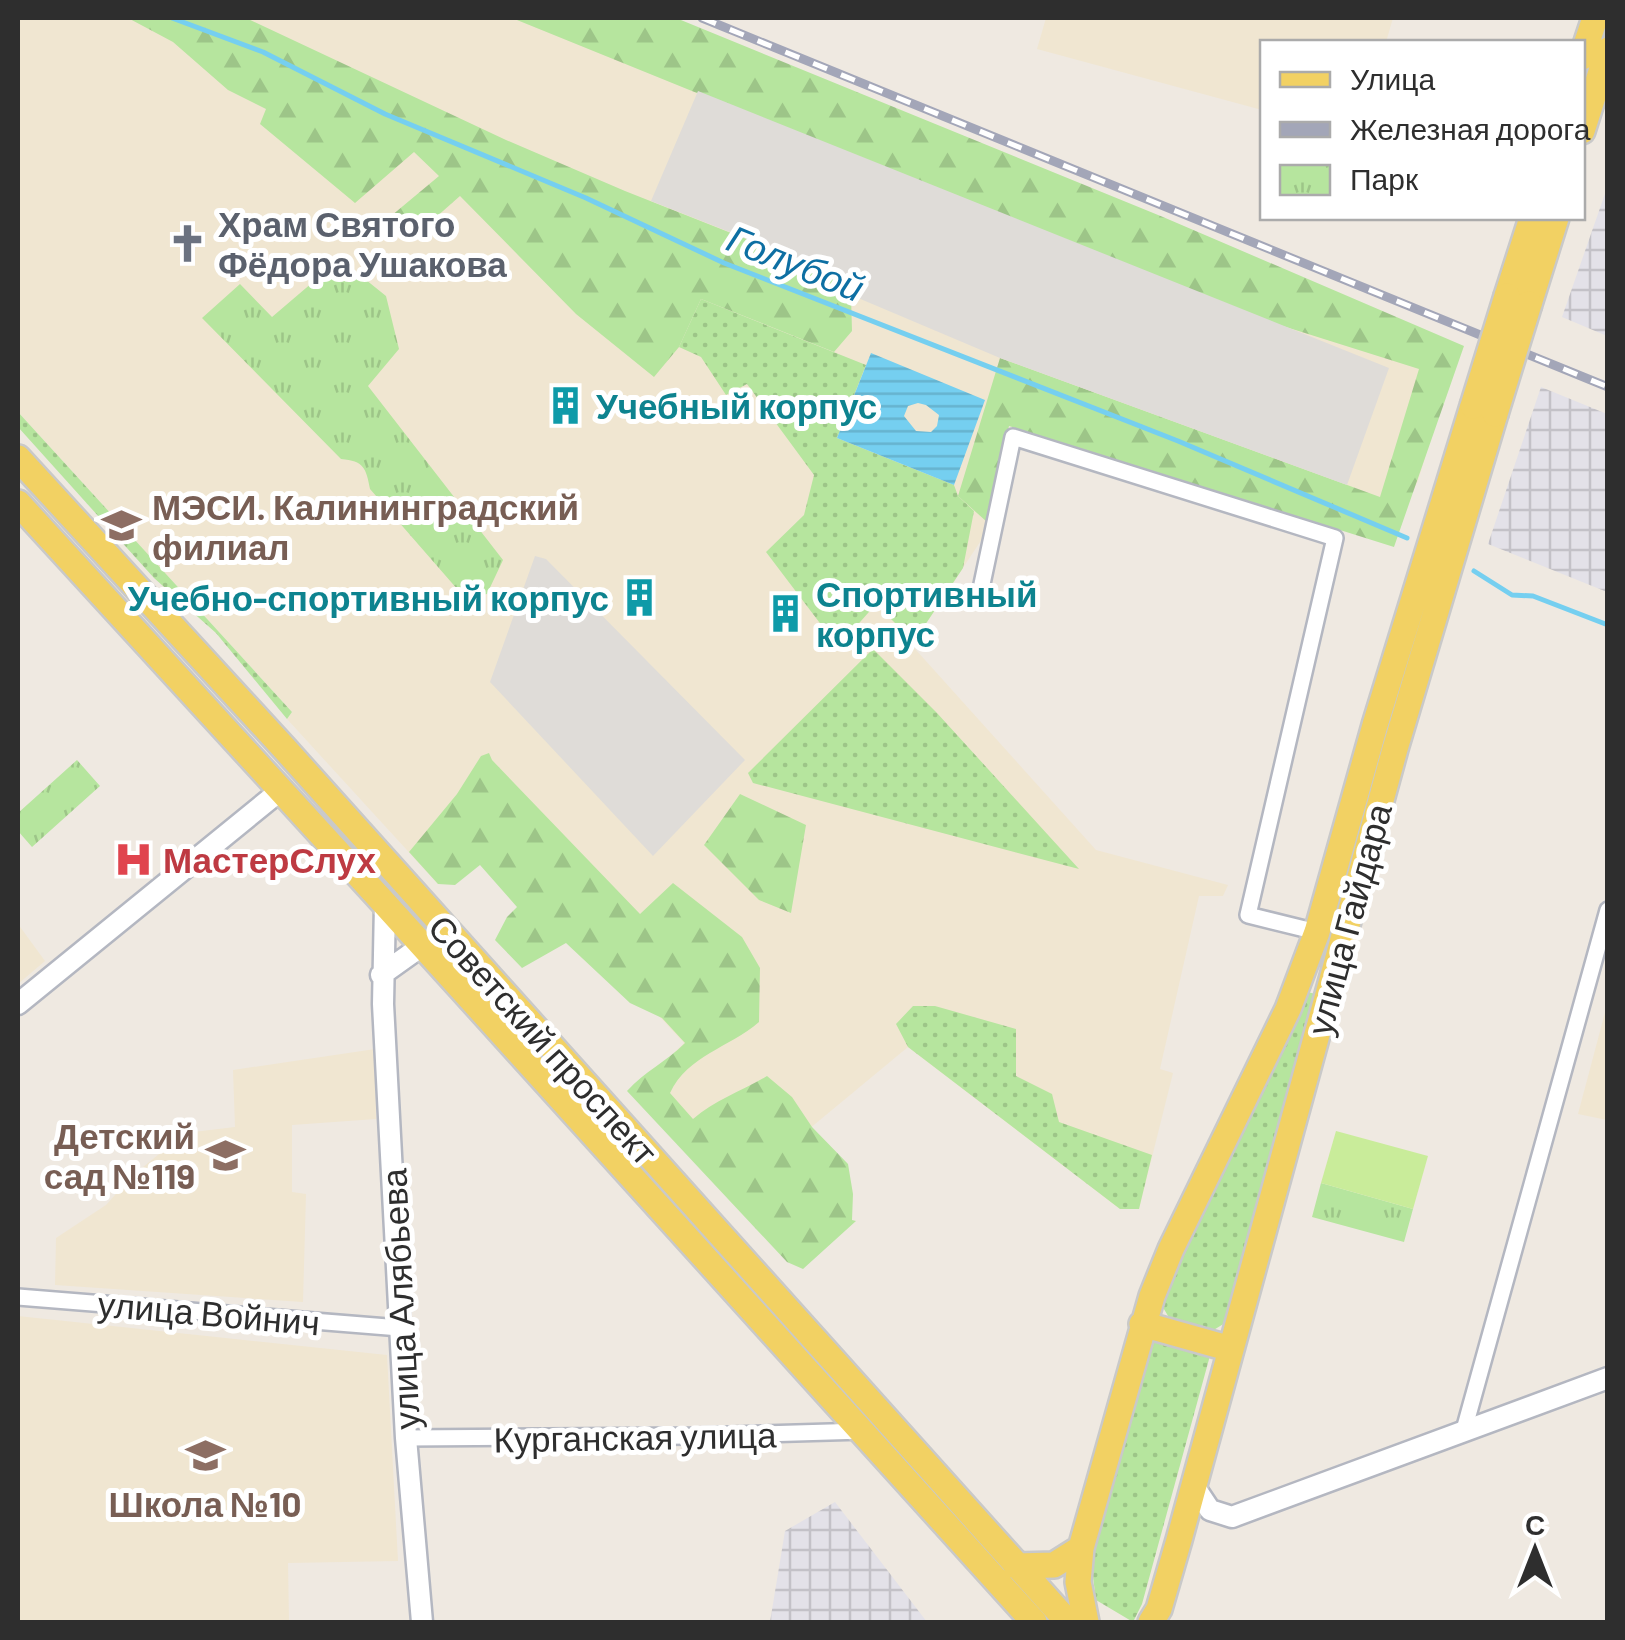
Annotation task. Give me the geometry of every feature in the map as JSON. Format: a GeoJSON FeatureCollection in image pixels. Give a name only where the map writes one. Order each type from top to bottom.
{"type":"FeatureCollection","features":[{"type":"Feature","properties":{"kind":"main road"},"geometry":{"type":"LineString","coordinates":[[1585,47],[1594,18]]}},
{"type":"Feature","properties":{"kind":"main road"},"geometry":{"type":"LineString","coordinates":[[1585,121],[1608,50]]}},
{"type":"Feature","properties":{"kind":"main road","name":"улица Гайдара"},"geometry":{"type":"LineString","coordinates":[[1086,1622],[1078,1582],[1081,1548],[1142,1324],[1170,1249],[1254,1086],[1317,932],[1375,725],[1518,300],[1532,220]]}},
{"type":"Feature","properties":{"kind":"main road","name":"улица Гайдара"},"geometry":{"type":"LineString","coordinates":[[1518,300],[1555,220]]}},
{"type":"Feature","properties":{"kind":"main road","name":"улица Гайдара"},"geometry":{"type":"LineString","coordinates":[[1155,1618],[1395,749],[1484,410]]}},
{"type":"Feature","properties":{"kind":"main road","name":"Советский проспект"},"geometry":{"type":"LineString","coordinates":[[18,458],[284,748],[1068,1622]]}},
{"type":"Feature","properties":{"kind":"main road","name":"Советский проспект"},"geometry":{"type":"LineString","coordinates":[[18,503],[1034,1622]]}},
{"type":"Feature","properties":{"kind":"main road"},"geometry":{"type":"LineString","coordinates":[[1142,1324],[1231,1349]]}},
{"type":"Feature","properties":{"kind":"main road"},"geometry":{"type":"LineString","coordinates":[[1016,1566],[1054,1566],[1081,1548]]}},
{"type":"Feature","properties":{"kind":"street","name":"улица Гайдара"},"geometry":{"type":"LineString","coordinates":[[982,584],[1013,437],[1334,538],[1248,914],[1317,932]]}},
{"type":"Feature","properties":{"kind":"street"},"geometry":{"type":"LineString","coordinates":[[18,1004],[281,790]]}},
{"type":"Feature","properties":{"kind":"street","name":"улица Алябьева"},"geometry":{"type":"LineString","coordinates":[[386,904],[381,975],[406,1438],[422,1622]]}},
{"type":"Feature","properties":{"kind":"street"},"geometry":{"type":"LineString","coordinates":[[1464,1430],[1608,910]]}},
{"type":"Feature","properties":{"kind":"street"},"geometry":{"type":"LineString","coordinates":[[381,975],[423,945]]}},
{"type":"Feature","properties":{"kind":"street","name":"улица Войнич"},"geometry":{"type":"LineString","coordinates":[[18,1297],[400,1328]]}},
{"type":"Feature","properties":{"kind":"street"},"geometry":{"type":"LineString","coordinates":[[1194,1486],[1210,1510],[1232,1518],[1608,1378]]}},
{"type":"Feature","properties":{"kind":"street","name":"Курганская улица"},"geometry":{"type":"LineString","coordinates":[[406,1438],[864,1431]]}},
{"type":"Feature","properties":{"kind":"shaded area"},"geometry":{"type":"Polygon","coordinates":[[[18,18],[600,18],[1456,354],[1418,481],[1385,543],[1009,426],[984,536],[925,625],[907,640],[1096,850],[1228,885],[1223,896],[1199,896],[1160,1069],[1173,1073],[1139,1209],[1120,1209],[908,1047],[733,1192],[636,1091],[684,1043],[488,832],[438,884],[287,719],[292,712],[18,412],[18,18]]]}},
{"type":"Feature","properties":{"kind":"shaded area"},"geometry":{"type":"Polygon","coordinates":[[[1046,18],[1393,18],[1387,40],[1260,40],[1260,109],[1037,49],[1046,18]]]}},
{"type":"Feature","properties":{"kind":"shaded area"},"geometry":{"type":"Polygon","coordinates":[[[698,91],[1389,368],[1347,485],[1000,358],[851,295],[846,278],[651,201],[698,91]]]}},
{"type":"Feature","properties":{"kind":"shaded area"},"geometry":{"type":"Polygon","coordinates":[[[1607,188],[1608,336],[1562,317],[1607,188]]]}},
{"type":"Feature","properties":{"kind":"shaded area"},"geometry":{"type":"Polygon","coordinates":[[[1541,387],[1607,414],[1607,592],[1488,544],[1541,387]]]}},
{"type":"Feature","properties":{"kind":"shaded area"},"geometry":{"type":"Polygon","coordinates":[[[535,556],[546,559],[745,760],[653,856],[490,682],[535,556]]]}},
{"type":"Feature","properties":{"kind":"shaded area"},"geometry":{"type":"Polygon","coordinates":[[[18,924],[45,961],[18,984],[18,924]]]}},
{"type":"Feature","properties":{"kind":"shaded area"},"geometry":{"type":"Polygon","coordinates":[[[1607,1005],[1607,1120],[1578,1114],[1607,1005]]]}},
{"type":"Feature","properties":{"kind":"shaded area","name":"Детский сад №119"},"geometry":{"type":"Polygon","coordinates":[[[375,1049],[376,1119],[292,1125],[292,1192],[306,1194],[303,1302],[55,1285],[56,1238],[106,1205],[132,1176],[185,1133],[235,1127],[233,1070],[375,1049]]]}},
{"type":"Feature","properties":{"kind":"shaded area","name":"Школа №10"},"geometry":{"type":"Polygon","coordinates":[[[18,1316],[387,1355],[398,1561],[288,1563],[289,1621],[305,1622],[19,1622],[18,1316]]]}},
{"type":"Feature","properties":{"kind":"shaded area"},"geometry":{"type":"Polygon","coordinates":[[[835,1502],[927,1622],[770,1622],[785,1531],[835,1502]]]}},
{"type":"Feature","properties":{"kind":"green space"},"geometry":{"type":"Polygon","coordinates":[[[128,18],[246,18],[506,140],[847,279],[852,331],[834,352],[701,299],[679,347],[654,377],[576,314],[460,196],[426,226],[379,226],[439,176],[414,152],[355,203],[260,124],[266,109],[228,90],[173,42],[128,18]]]}},
{"type":"Feature","properties":{"kind":"green space"},"geometry":{"type":"Polygon","coordinates":[[[512,18],[676,18],[1163,217],[1464,346],[1394,547],[1009,426],[987,522],[958,496],[1000,358],[1380,497],[1419,369],[1232,310],[512,18]]]}},
{"type":"Feature","properties":{"kind":"green space"},"geometry":{"type":"Polygon","coordinates":[[[340,259],[386,296],[399,349],[368,386],[503,560],[487,594],[465,598],[370,489],[363,467],[341,459],[202,318],[240,284],[272,317],[340,259]]]}},
{"type":"Feature","properties":{"kind":"green space"},"geometry":{"type":"Polygon","coordinates":[[[701,299],[866,365],[837,438],[954,485],[958,496],[974,511],[963,568],[925,625],[906,641],[897,625],[876,604],[838,647],[766,552],[804,515],[814,475],[747,384],[726,395],[701,357],[679,347],[701,299]]]}},
{"type":"Feature","properties":{"kind":"green space"},"geometry":{"type":"Polygon","coordinates":[[[18,412],[292,712],[287,719],[216,633],[154,578],[18,427],[18,412]]]}},
{"type":"Feature","properties":{"kind":"green space"},"geometry":{"type":"Polygon","coordinates":[[[873,649],[1079,869],[753,783],[748,773],[873,649]]]}},
{"type":"Feature","properties":{"kind":"green space"},"geometry":{"type":"Polygon","coordinates":[[[489,753],[640,914],[673,883],[742,937],[760,968],[759,1022],[698,1061],[670,1093],[693,1119],[767,1076],[792,1097],[812,1127],[848,1164],[852,1220],[856,1221],[803,1269],[787,1262],[627,1091],[685,1043],[662,1018],[630,1003],[566,943],[522,968],[495,940],[517,907],[480,865],[455,885],[438,884],[409,852],[457,794],[481,756],[489,753]]]}},
{"type":"Feature","properties":{"kind":"green space"},"geometry":{"type":"Polygon","coordinates":[[[77,760],[100,786],[32,847],[18,831],[18,813],[77,760]]]}},
{"type":"Feature","properties":{"kind":"green space"},"geometry":{"type":"Polygon","coordinates":[[[740,794],[806,825],[791,913],[759,900],[704,845],[740,794]]]}},
{"type":"Feature","properties":{"kind":"green space"},"geometry":{"type":"Polygon","coordinates":[[[1306,992],[1317,994],[1225,1323],[1212,1331],[1171,1321],[1161,1304],[1306,992]]]}},
{"type":"Feature","properties":{"kind":"green space"},"geometry":{"type":"Polygon","coordinates":[[[913,1006],[935,1006],[1016,1029],[1016,1076],[1052,1094],[1059,1122],[1152,1155],[1139,1209],[1120,1209],[908,1047],[896,1024],[913,1006]]]}},
{"type":"Feature","properties":{"kind":"green space"},"geometry":{"type":"Polygon","coordinates":[[[1336,1131],[1428,1156],[1413,1209],[1321,1183],[1336,1131]]]}},
{"type":"Feature","properties":{"kind":"green space"},"geometry":{"type":"Polygon","coordinates":[[[1321,1183],[1413,1209],[1404,1242],[1312,1217],[1321,1183]]]}},
{"type":"Feature","properties":{"kind":"green space"},"geometry":{"type":"Polygon","coordinates":[[[1150,1337],[1211,1352],[1142,1604],[1133,1622],[1096,1600],[1089,1546],[1150,1337]]]}},
{"type":"Feature","properties":{"kind":"water"},"geometry":{"type":"Polygon","coordinates":[[[871,353],[985,400],[954,485],[837,438],[871,353]],[[926,405],[908,406],[904,416],[916,431],[931,432],[937,426],[939,415],[926,405]]]}},
{"type":"Feature","properties":{"kind":"waterway","name":"Голубой"},"geometry":{"type":"LineString","coordinates":[[172,18],[263,52],[385,114],[586,198],[724,263],[1178,441],[1407,538]]}},
{"type":"Feature","properties":{"kind":"waterway","name":"Голубой"},"geometry":{"type":"LineString","coordinates":[[1474,571],[1512,595],[1533,596],[1608,625]]}},
{"type":"Feature","properties":{"kind":"railway"},"geometry":{"type":"LineString","coordinates":[[702,18],[1608,387]]}},
{"type":"Feature","properties":{"kind":"place","name":"Храм Святого Фёдора Ушакова"},"geometry":{"type":"Point","coordinates":[188,243]}},
{"type":"Feature","properties":{"kind":"place","name":"Учебный корпус"},"geometry":{"type":"Point","coordinates":[566,405]}},
{"type":"Feature","properties":{"kind":"place","name":"МЭСИ. Калининградский филиал"},"geometry":{"type":"Point","coordinates":[122,526]}},
{"type":"Feature","properties":{"kind":"place","name":"Учебно-спортивный корпус"},"geometry":{"type":"Point","coordinates":[639,597]}},
{"type":"Feature","properties":{"kind":"place","name":"Спортивный корпус"},"geometry":{"type":"Point","coordinates":[786,613]}},
{"type":"Feature","properties":{"kind":"place","name":"МастерСлух"},"geometry":{"type":"Point","coordinates":[133,859]}},
{"type":"Feature","properties":{"kind":"place","name":"Детский сад №119"},"geometry":{"type":"Point","coordinates":[225,1155]}},
{"type":"Feature","properties":{"kind":"place","name":"Школа №10"},"geometry":{"type":"Point","coordinates":[205,1456]}}]}
